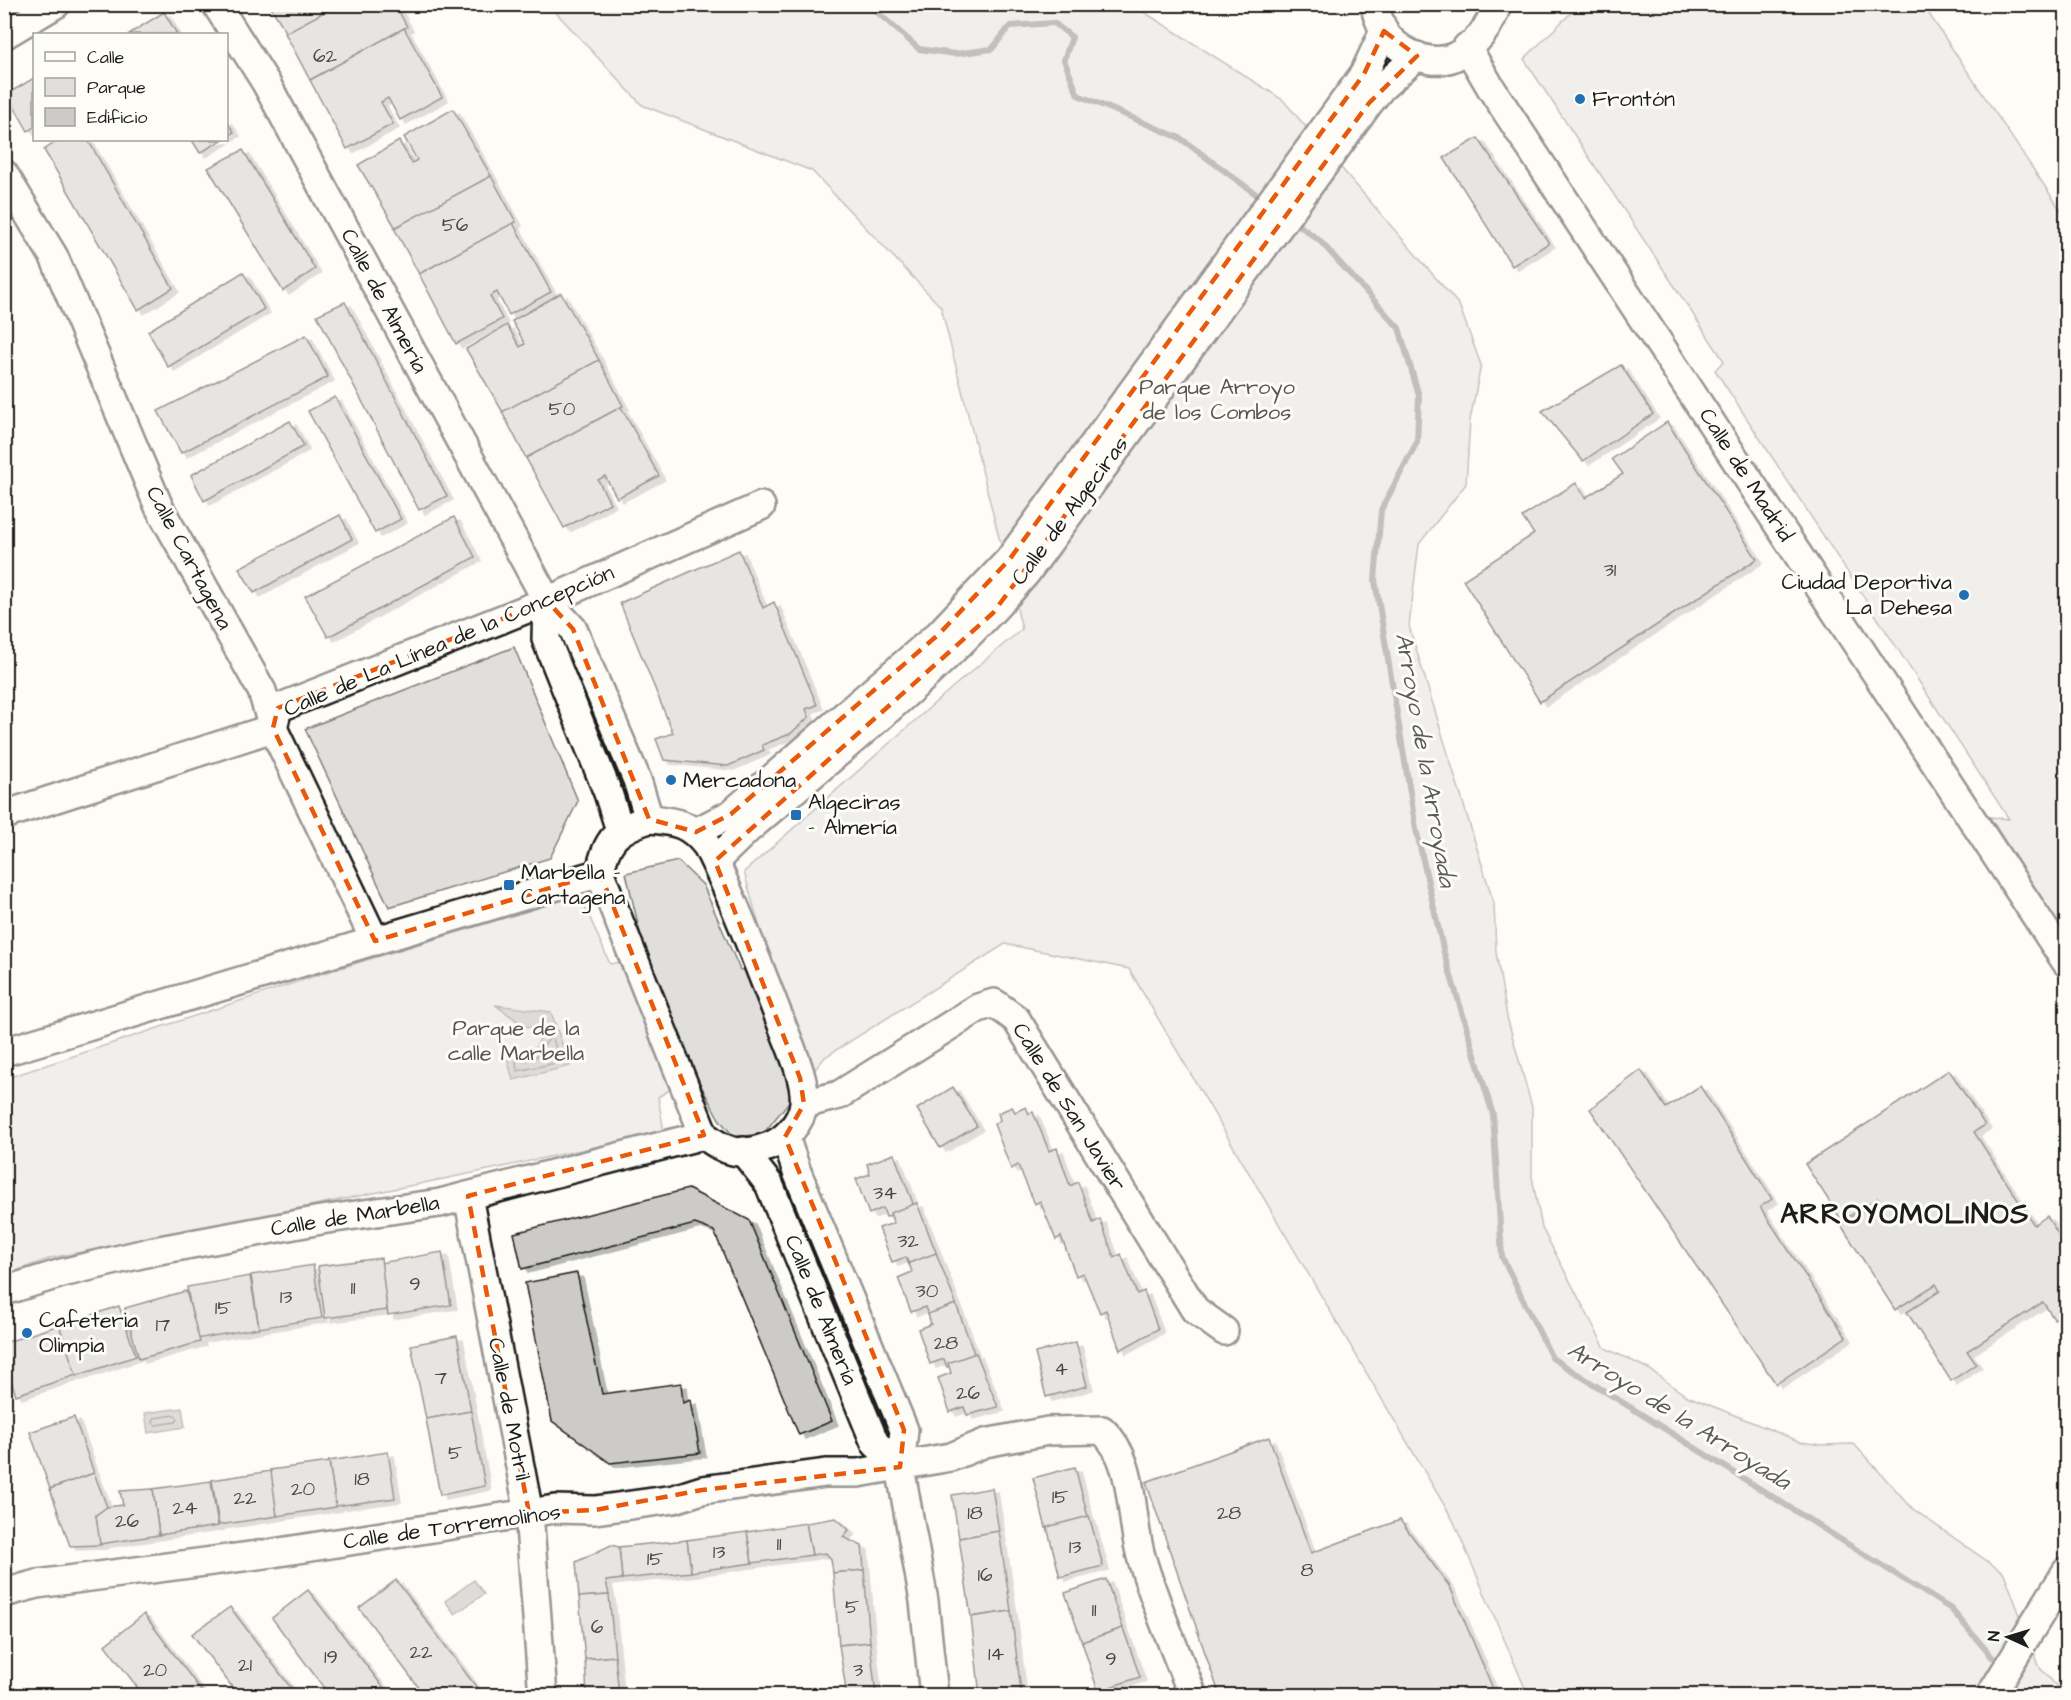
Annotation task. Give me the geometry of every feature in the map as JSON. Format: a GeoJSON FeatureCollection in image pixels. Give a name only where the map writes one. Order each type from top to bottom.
{"type":"FeatureCollection","features":[{"type":"Feature","properties":{"kind":"street"},"geometry":{"type":"LineString","coordinates":[[4,35],[56,4]]}},
{"type":"Feature","properties":{"kind":"street","name":"Calle de Almería"},"geometry":{"type":"LineString","coordinates":[[216,4],[266,83],[547,601],[573,629],[637,780],[650,819]]}},
{"type":"Feature","properties":{"kind":"street"},"geometry":{"type":"LineString","coordinates":[[1376,4],[1376,11],[1384,31],[1401,48],[1417,56],[1435,59],[1453,57],[1467,47],[1489,27],[1499,5]]}},
{"type":"Feature","properties":{"kind":"street","name":"Calle de Algeciras"},"geometry":{"type":"LineString","coordinates":[[696,832],[731,814],[939,634],[1026,573],[1361,97],[1364,74],[1384,31]]}},
{"type":"Feature","properties":{"kind":"street","name":"Calle de Madrid"},"geometry":{"type":"LineString","coordinates":[[1467,47],[1491,88],[2067,962]]}},
{"type":"Feature","properties":{"kind":"street","name":"Calle de Algeciras"},"geometry":{"type":"LineString","coordinates":[[1361,97],[1381,88],[1417,56]]}},
{"type":"Feature","properties":{"kind":"street","name":"Calle Cartagena"},"geometry":{"type":"LineString","coordinates":[[4,174],[54,257],[159,507],[261,691],[273,728],[375,941]]}},
{"type":"Feature","properties":{"kind":"street","name":"Calle de La Línea de la Concepción"},"geometry":{"type":"LineString","coordinates":[[4,815],[273,728],[278,708],[547,601],[761,506]]}},
{"type":"Feature","properties":{"kind":"street","name":"Calle de Almería"},"geometry":{"type":"LineString","coordinates":[[547,601],[546,639],[604,782],[620,830]]}},
{"type":"Feature","properties":{"kind":"street","name":"Calle de Algeciras"},"geometry":{"type":"LineString","coordinates":[[715,861],[746,831],[955,650],[982,606]]}},
{"type":"Feature","properties":{"kind":"street"},"geometry":{"type":"LineString","coordinates":[[650,819],[683,824],[696,832],[715,861],[791,1050],[803,1091],[804,1104],[797,1123],[785,1137],[767,1148],[743,1151],[723,1150],[704,1135],[600,873],[603,855],[611,840],[620,830],[650,819]]}},
{"type":"Feature","properties":{"kind":"street"},"geometry":{"type":"LineString","coordinates":[[4,1052],[600,873]]}},
{"type":"Feature","properties":{"kind":"street","name":"Calle de San Javier"},"geometry":{"type":"LineString","coordinates":[[804,1104],[839,1095],[978,1008],[994,1003],[1016,1019],[1195,1310],[1224,1331]]}},
{"type":"Feature","properties":{"kind":"street","name":"Calle de Marbella"},"geometry":{"type":"LineString","coordinates":[[4,1291],[62,1273],[154,1251],[321,1220],[440,1203],[704,1135]]}},
{"type":"Feature","properties":{"kind":"street","name":"Calle de Almería"},"geometry":{"type":"LineString","coordinates":[[785,1137],[904,1430],[900,1467],[924,1601],[934,1695]]}},
{"type":"Feature","properties":{"kind":"street","name":"Calle de Almería"},"geometry":{"type":"LineString","coordinates":[[743,1151],[769,1184],[875,1443],[900,1467]]}},
{"type":"Feature","properties":{"kind":"street","name":"Calle de Motril"},"geometry":{"type":"LineString","coordinates":[[468,1196],[530,1513],[543,1695]]}},
{"type":"Feature","properties":{"kind":"street","name":"Calle de Torremolinos"},"geometry":{"type":"LineString","coordinates":[[4,1593],[38,1584],[273,1553],[555,1509],[595,1510],[674,1499],[702,1490],[826,1473],[858,1473],[900,1467],[951,1457],[985,1443],[1048,1431],[1102,1430],[1113,1440],[1121,1460],[1131,1495],[1142,1561],[1193,1695]]}},
{"type":"Feature","properties":{"kind":"street"},"geometry":{"type":"LineString","coordinates":[[1990,1695],[2067,1572]]}},
{"type":"Feature","properties":{"kind":"highlighted area"},"geometry":{"type":"Polygon","coordinates":[[[1384,31],[1417,56],[1369,103],[993,613],[715,861],[800,1078],[804,1104],[785,1137],[904,1430],[900,1467],[702,1490],[595,1510],[529,1513],[468,1196],[704,1135],[600,873],[375,941],[273,728],[278,708],[547,601],[573,629],[649,819],[696,832],[731,814],[939,634],[1009,560],[1364,74],[1384,31]]]}},
{"type":"Feature","properties":{"kind":"green space","name":"Parque Arroyo de los Combos"},"geometry":{"type":"Polygon","coordinates":[[[549,5],[1133,5],[1283,100],[1459,305],[1481,365],[1470,420],[1466,484],[1419,544],[1409,626],[1494,904],[1496,952],[1507,1017],[1532,1107],[1532,1177],[1542,1228],[1605,1348],[1649,1369],[1685,1395],[1801,1442],[1822,1445],[1854,1444],[1913,1509],[2004,1573],[2040,1668],[2065,1695],[1528,1695],[1453,1520],[1129,969],[1005,944],[825,1057],[763,1134],[734,1137],[719,1119],[695,1075],[658,1097],[664,1132],[498,1168],[51,1258],[5,1275],[4,1079],[321,974],[580,895],[610,964],[646,958],[626,873],[678,861],[703,885],[740,970],[770,964],[744,872],[954,686],[1022,629],[941,307],[812,171],[642,105],[549,5]]]}},
{"type":"Feature","properties":{"kind":"green space","name":"Ciudad Deportiva La Dehesa"},"geometry":{"type":"Polygon","coordinates":[[[1579,5],[1923,5],[2066,218],[2066,940],[1990,817],[2009,819],[1715,370],[1724,361],[1524,59],[1579,5]]]}},
{"type":"Feature","properties":{"kind":"green space"},"geometry":{"type":"Polygon","coordinates":[[[514,647],[578,801],[550,858],[389,907],[305,729],[514,647]]]}},
{"type":"Feature","properties":{"kind":"water"},"geometry":{"type":"Polygon","coordinates":[[[495,1005],[551,1012],[570,1066],[513,1080],[504,1046],[525,1056],[534,1052],[545,1027],[542,1024],[531,1028],[526,1026],[495,1005]]]}},
{"type":"Feature","properties":{"kind":"water"},"geometry":{"type":"Polygon","coordinates":[[[182,1408],[185,1427],[148,1433],[145,1413],[182,1408]]]}},
{"type":"Feature","properties":{"kind":"water"},"geometry":{"type":"Polygon","coordinates":[[[474,1580],[484,1594],[455,1614],[445,1601],[474,1580]]]}},
{"type":"Feature","properties":{"kind":"building"},"geometry":{"type":"Polygon","coordinates":[[[269,4],[341,4],[288,35],[269,4]]]}},
{"type":"Feature","properties":{"kind":"building"},"geometry":{"type":"Polygon","coordinates":[[[339,4],[395,4],[407,27],[310,80],[285,33],[339,4]]]}},
{"type":"Feature","properties":{"kind":"building"},"geometry":{"type":"Polygon","coordinates":[[[164,12],[176,33],[131,33],[164,12]]]}},
{"type":"Feature","properties":{"kind":"building"},"geometry":{"type":"Polygon","coordinates":[[[404,28],[442,97],[400,120],[388,98],[381,102],[393,124],[347,149],[310,80],[404,28]]]}},
{"type":"Feature","properties":{"kind":"building"},"geometry":{"type":"Polygon","coordinates":[[[33,79],[33,128],[28,131],[7,94],[33,79]]]}},
{"type":"Feature","properties":{"kind":"building"},"geometry":{"type":"Polygon","coordinates":[[[453,109],[491,176],[397,230],[358,165],[399,141],[412,163],[417,160],[404,137],[453,109]]]}},
{"type":"Feature","properties":{"kind":"building"},"geometry":{"type":"Polygon","coordinates":[[[228,123],[234,132],[228,136],[228,123]]]}},
{"type":"Feature","properties":{"kind":"building"},"geometry":{"type":"Polygon","coordinates":[[[1478,138],[1549,243],[1512,266],[1444,158],[1478,138]]]}},
{"type":"Feature","properties":{"kind":"building"},"geometry":{"type":"Polygon","coordinates":[[[58,141],[89,141],[173,288],[138,310],[44,150],[58,141]]]}},
{"type":"Feature","properties":{"kind":"building"},"geometry":{"type":"Polygon","coordinates":[[[193,141],[220,141],[200,153],[193,141]]]}},
{"type":"Feature","properties":{"kind":"building"},"geometry":{"type":"Polygon","coordinates":[[[243,150],[315,269],[283,291],[208,168],[243,150]]]}},
{"type":"Feature","properties":{"kind":"building"},"geometry":{"type":"Polygon","coordinates":[[[491,176],[516,222],[419,274],[394,228],[491,176]]]}},
{"type":"Feature","properties":{"kind":"building"},"geometry":{"type":"Polygon","coordinates":[[[513,223],[551,292],[509,315],[497,292],[490,296],[502,319],[456,344],[419,274],[513,223]]]}},
{"type":"Feature","properties":{"kind":"building"},"geometry":{"type":"Polygon","coordinates":[[[243,272],[264,309],[168,367],[148,331],[243,272]]]}},
{"type":"Feature","properties":{"kind":"building"},"geometry":{"type":"Polygon","coordinates":[[[561,293],[599,360],[504,414],[466,349],[507,325],[520,347],[525,344],[512,321],[561,293]]]}},
{"type":"Feature","properties":{"kind":"building"},"geometry":{"type":"Polygon","coordinates":[[[345,302],[447,496],[419,510],[317,315],[345,302]]]}},
{"type":"Feature","properties":{"kind":"building"},"geometry":{"type":"Polygon","coordinates":[[[306,335],[328,377],[181,453],[158,411],[306,335]]]}},
{"type":"Feature","properties":{"kind":"building"},"geometry":{"type":"Polygon","coordinates":[[[599,360],[623,406],[526,458],[502,412],[599,360]]]}},
{"type":"Feature","properties":{"kind":"building"},"geometry":{"type":"Polygon","coordinates":[[[1621,365],[1653,414],[1583,461],[1542,411],[1621,365]]]}},
{"type":"Feature","properties":{"kind":"building"},"geometry":{"type":"Polygon","coordinates":[[[335,397],[401,519],[375,533],[308,411],[335,397]]]}},
{"type":"Feature","properties":{"kind":"building"},"geometry":{"type":"Polygon","coordinates":[[[621,407],[659,476],[617,498],[605,476],[598,480],[610,503],[564,528],[526,458],[621,407]]]}},
{"type":"Feature","properties":{"kind":"building"},"geometry":{"type":"Polygon","coordinates":[[[290,421],[304,446],[204,501],[191,475],[290,421]]]}},
{"type":"Feature","properties":{"kind":"building"},"geometry":{"type":"Polygon","coordinates":[[[1667,422],[1757,559],[1540,702],[1463,580],[1534,534],[1522,517],[1576,483],[1585,498],[1623,474],[1612,459],[1667,422]]]}},
{"type":"Feature","properties":{"kind":"building"},"geometry":{"type":"Polygon","coordinates":[[[340,515],[352,539],[254,593],[239,568],[340,515]]]}},
{"type":"Feature","properties":{"kind":"building"},"geometry":{"type":"Polygon","coordinates":[[[454,517],[475,557],[328,637],[305,596],[454,517]]]}},
{"type":"Feature","properties":{"kind":"building"},"geometry":{"type":"Polygon","coordinates":[[[739,550],[763,608],[774,602],[817,705],[806,709],[809,717],[790,734],[762,745],[764,750],[728,766],[664,760],[656,739],[673,733],[620,603],[739,550]]]}},
{"type":"Feature","properties":{"kind":"building"},"geometry":{"type":"Polygon","coordinates":[[[1641,1070],[1666,1108],[1700,1086],[1772,1199],[1760,1207],[1846,1337],[1776,1384],[1590,1109],[1641,1070]]]}},
{"type":"Feature","properties":{"kind":"building"},"geometry":{"type":"Polygon","coordinates":[[[1949,1070],[1985,1125],[1974,1132],[2034,1225],[2047,1216],[2066,1247],[2066,1311],[2054,1319],[2043,1302],[1967,1351],[1976,1364],[1951,1381],[1907,1312],[1940,1291],[1936,1284],[1895,1310],[1841,1225],[1879,1200],[1878,1198],[1842,1221],[1805,1164],[1949,1070]]]}},
{"type":"Feature","properties":{"kind":"building"},"geometry":{"type":"Polygon","coordinates":[[[953,1087],[977,1126],[940,1148],[917,1109],[953,1087]]]}},
{"type":"Feature","properties":{"kind":"building"},"geometry":{"type":"Polygon","coordinates":[[[1012,1107],[1015,1112],[1026,1107],[1029,1114],[1033,1112],[1049,1151],[1057,1148],[1070,1186],[1078,1182],[1093,1223],[1100,1219],[1114,1258],[1121,1254],[1137,1294],[1144,1291],[1158,1329],[1120,1350],[1106,1310],[1100,1313],[1083,1273],[1076,1276],[1061,1236],[1056,1240],[1040,1201],[1035,1204],[1018,1165],[1011,1169],[994,1124],[1000,1120],[998,1113],[1012,1107]]]}},
{"type":"Feature","properties":{"kind":"building"},"geometry":{"type":"Polygon","coordinates":[[[894,1154],[914,1206],[886,1217],[883,1208],[869,1214],[856,1179],[870,1174],[867,1164],[894,1154]]]}},
{"type":"Feature","properties":{"kind":"building"},"geometry":{"type":"Polygon","coordinates":[[[688,1189],[749,1220],[832,1421],[799,1435],[714,1231],[695,1224],[522,1269],[514,1233],[688,1189]]]}},
{"type":"Feature","properties":{"kind":"building"},"geometry":{"type":"Polygon","coordinates":[[[917,1203],[937,1255],[909,1265],[906,1257],[892,1262],[879,1228],[894,1223],[890,1213],[917,1203]]]}},
{"type":"Feature","properties":{"kind":"building"},"geometry":{"type":"Polygon","coordinates":[[[442,1252],[451,1305],[388,1315],[380,1263],[442,1252]]]}},
{"type":"Feature","properties":{"kind":"building"},"geometry":{"type":"Polygon","coordinates":[[[936,1253],[956,1304],[928,1315],[925,1307],[911,1312],[898,1278],[912,1272],[909,1263],[936,1253]]]}},
{"type":"Feature","properties":{"kind":"building"},"geometry":{"type":"Polygon","coordinates":[[[381,1258],[387,1310],[325,1318],[318,1266],[381,1258]]]}},
{"type":"Feature","properties":{"kind":"building"},"geometry":{"type":"Polygon","coordinates":[[[313,1265],[322,1318],[259,1328],[251,1275],[313,1265]]]}},
{"type":"Feature","properties":{"kind":"building"},"geometry":{"type":"Polygon","coordinates":[[[577,1273],[602,1394],[681,1383],[683,1403],[691,1400],[700,1453],[610,1463],[552,1421],[525,1283],[577,1273]]]}},
{"type":"Feature","properties":{"kind":"building"},"geometry":{"type":"Polygon","coordinates":[[[250,1276],[259,1328],[196,1339],[187,1287],[250,1276]]]}},
{"type":"Feature","properties":{"kind":"building"},"geometry":{"type":"Polygon","coordinates":[[[186,1291],[200,1342],[139,1359],[125,1308],[186,1291]]]}},
{"type":"Feature","properties":{"kind":"building"},"geometry":{"type":"Polygon","coordinates":[[[956,1304],[975,1356],[947,1367],[944,1359],[930,1364],[918,1329],[931,1324],[928,1314],[956,1304]]]}},
{"type":"Feature","properties":{"kind":"building"},"geometry":{"type":"Polygon","coordinates":[[[119,1306],[136,1356],[76,1376],[59,1326],[119,1306]]]}},
{"type":"Feature","properties":{"kind":"building"},"geometry":{"type":"Polygon","coordinates":[[[59,1325],[76,1375],[16,1395],[4,1360],[4,1343],[59,1325]]]}},
{"type":"Feature","properties":{"kind":"building"},"geometry":{"type":"Polygon","coordinates":[[[457,1336],[471,1411],[426,1419],[411,1345],[457,1336]]]}},
{"type":"Feature","properties":{"kind":"building"},"geometry":{"type":"Polygon","coordinates":[[[1076,1342],[1087,1386],[1046,1397],[1035,1353],[1076,1342]]]}},
{"type":"Feature","properties":{"kind":"building"},"geometry":{"type":"Polygon","coordinates":[[[976,1353],[998,1407],[967,1415],[964,1407],[950,1412],[938,1378],[951,1373],[948,1363],[976,1353]]]}},
{"type":"Feature","properties":{"kind":"building"},"geometry":{"type":"Polygon","coordinates":[[[471,1411],[485,1486],[440,1495],[426,1419],[471,1411]]]}},
{"type":"Feature","properties":{"kind":"building"},"geometry":{"type":"Polygon","coordinates":[[[74,1417],[94,1473],[50,1489],[30,1432],[74,1417]]]}},
{"type":"Feature","properties":{"kind":"building"},"geometry":{"type":"Polygon","coordinates":[[[1269,1437],[1311,1553],[1400,1520],[1450,1587],[1496,1696],[1220,1696],[1146,1482],[1269,1437]]]}},
{"type":"Feature","properties":{"kind":"building"},"geometry":{"type":"Polygon","coordinates":[[[388,1452],[395,1498],[336,1506],[329,1461],[388,1452]]]}},
{"type":"Feature","properties":{"kind":"building"},"geometry":{"type":"Polygon","coordinates":[[[329,1462],[336,1507],[277,1516],[270,1470],[329,1462]]]}},
{"type":"Feature","properties":{"kind":"building"},"geometry":{"type":"Polygon","coordinates":[[[1075,1467],[1088,1517],[1046,1528],[1033,1478],[1075,1467]]]}},
{"type":"Feature","properties":{"kind":"building"},"geometry":{"type":"Polygon","coordinates":[[[271,1471],[277,1516],[219,1525],[212,1480],[271,1471]]]}},
{"type":"Feature","properties":{"kind":"building"},"geometry":{"type":"Polygon","coordinates":[[[94,1473],[107,1507],[96,1515],[101,1545],[70,1546],[50,1489],[94,1473]]]}},
{"type":"Feature","properties":{"kind":"building"},"geometry":{"type":"Polygon","coordinates":[[[211,1481],[218,1526],[159,1535],[153,1489],[211,1481]]]}},
{"type":"Feature","properties":{"kind":"building"},"geometry":{"type":"Polygon","coordinates":[[[992,1488],[999,1531],[959,1538],[952,1495],[992,1488]]]}},
{"type":"Feature","properties":{"kind":"building"},"geometry":{"type":"Polygon","coordinates":[[[153,1489],[159,1535],[100,1544],[96,1515],[107,1507],[123,1505],[120,1491],[153,1489]]]}},
{"type":"Feature","properties":{"kind":"building"},"geometry":{"type":"Polygon","coordinates":[[[1089,1516],[1103,1566],[1060,1577],[1047,1527],[1089,1516]]]}},
{"type":"Feature","properties":{"kind":"building"},"geometry":{"type":"Polygon","coordinates":[[[836,1518],[849,1530],[843,1537],[862,1546],[864,1570],[833,1573],[831,1559],[826,1553],[812,1555],[806,1523],[836,1518]]]}},
{"type":"Feature","properties":{"kind":"building"},"geometry":{"type":"Polygon","coordinates":[[[806,1523],[812,1555],[752,1563],[747,1532],[806,1523]]]}},
{"type":"Feature","properties":{"kind":"building"},"geometry":{"type":"Polygon","coordinates":[[[999,1531],[1011,1611],[971,1617],[959,1538],[999,1531]]]}},
{"type":"Feature","properties":{"kind":"building"},"geometry":{"type":"Polygon","coordinates":[[[747,1532],[752,1563],[691,1572],[687,1540],[747,1532]]]}},
{"type":"Feature","properties":{"kind":"building"},"geometry":{"type":"Polygon","coordinates":[[[687,1540],[691,1572],[622,1579],[619,1547],[687,1540]]]}},
{"type":"Feature","properties":{"kind":"building"},"geometry":{"type":"Polygon","coordinates":[[[611,1545],[619,1547],[622,1579],[606,1581],[609,1595],[579,1597],[576,1562],[611,1545]]]}},
{"type":"Feature","properties":{"kind":"building"},"geometry":{"type":"Polygon","coordinates":[[[864,1570],[870,1642],[839,1645],[833,1573],[864,1570]]]}},
{"type":"Feature","properties":{"kind":"building"},"geometry":{"type":"Polygon","coordinates":[[[1106,1579],[1123,1628],[1082,1642],[1065,1593],[1106,1579]]]}},
{"type":"Feature","properties":{"kind":"building"},"geometry":{"type":"Polygon","coordinates":[[[396,1580],[483,1696],[425,1696],[359,1608],[396,1580]]]}},
{"type":"Feature","properties":{"kind":"building"},"geometry":{"type":"Polygon","coordinates":[[[308,1590],[390,1696],[330,1696],[272,1618],[308,1590]]]}},
{"type":"Feature","properties":{"kind":"building"},"geometry":{"type":"Polygon","coordinates":[[[609,1595],[615,1656],[585,1659],[579,1597],[609,1595]]]}},
{"type":"Feature","properties":{"kind":"building"},"geometry":{"type":"Polygon","coordinates":[[[230,1607],[297,1696],[239,1696],[192,1634],[230,1607]]]}},
{"type":"Feature","properties":{"kind":"building"},"geometry":{"type":"Polygon","coordinates":[[[1011,1611],[1021,1692],[980,1696],[971,1617],[1011,1611]]]}},
{"type":"Feature","properties":{"kind":"building"},"geometry":{"type":"Polygon","coordinates":[[[144,1614],[205,1696],[144,1696],[105,1645],[144,1614]]]}},
{"type":"Feature","properties":{"kind":"building"},"geometry":{"type":"Polygon","coordinates":[[[1123,1628],[1140,1677],[1098,1691],[1082,1642],[1123,1628]]]}},
{"type":"Feature","properties":{"kind":"building"},"geometry":{"type":"Polygon","coordinates":[[[870,1642],[876,1696],[847,1696],[839,1645],[870,1642]]]}},
{"type":"Feature","properties":{"kind":"building"},"geometry":{"type":"Polygon","coordinates":[[[615,1656],[619,1696],[587,1696],[585,1659],[615,1656]]]}},
{"type":"Feature","properties":{"kind":"building"},"geometry":{"type":"Polygon","coordinates":[[[1021,1692],[1022,1696],[989,1696],[1021,1692]]]}},
{"type":"Feature","properties":{"kind":"waterway","name":"Arroyo de la Arroyada"},"geometry":{"type":"LineString","coordinates":[[868,4],[919,49],[955,54],[992,49],[1010,26],[1054,23],[1072,37],[1064,60],[1078,95],[1180,138],[1264,200]]}},
{"type":"Feature","properties":{"kind":"waterway","name":"Arroyo de la Arroyada"},"geometry":{"type":"LineString","coordinates":[[1292,220],[1320,241],[1399,328],[1419,396],[1417,442],[1381,510],[1375,580],[1416,829],[1444,953],[1493,1115],[1502,1257],[1552,1358],[1951,1609],[1992,1657]]}},
{"type":"Feature","properties":{"kind":"waterway","name":"Arroyo de la Arroyada"},"geometry":{"type":"LineString","coordinates":[[2010,1681],[2017,1696]]}},
{"type":"Feature","properties":{"kind":"place","name":"Frontón"},"geometry":{"type":"Point","coordinates":[1580,99]}},
{"type":"Feature","properties":{"kind":"place","name":"Ciudad Deportiva La Dehesa"},"geometry":{"type":"Point","coordinates":[1964,595]}},
{"type":"Feature","properties":{"kind":"place","name":"Mercadona"},"geometry":{"type":"Point","coordinates":[671,780]}},
{"type":"Feature","properties":{"kind":"place","name":"Algeciras - Almería"},"geometry":{"type":"Point","coordinates":[796,815]}},
{"type":"Feature","properties":{"kind":"place","name":"Marbella - Cartagena"},"geometry":{"type":"Point","coordinates":[509,885]}},
{"type":"Feature","properties":{"kind":"place","name":"Cafeteria Olimpia"},"geometry":{"type":"Point","coordinates":[27,1333]}},
{"type":"Feature","properties":{"kind":"district","name":"ARROYOMOLINOS"},"geometry":{"type":"Point","coordinates":[1905,1214]}},
{"type":"Feature","properties":{"kind":"park label","name":"Parque de la calle Marbella"},"geometry":{"type":"Point","coordinates":[516,1040]}}]}
